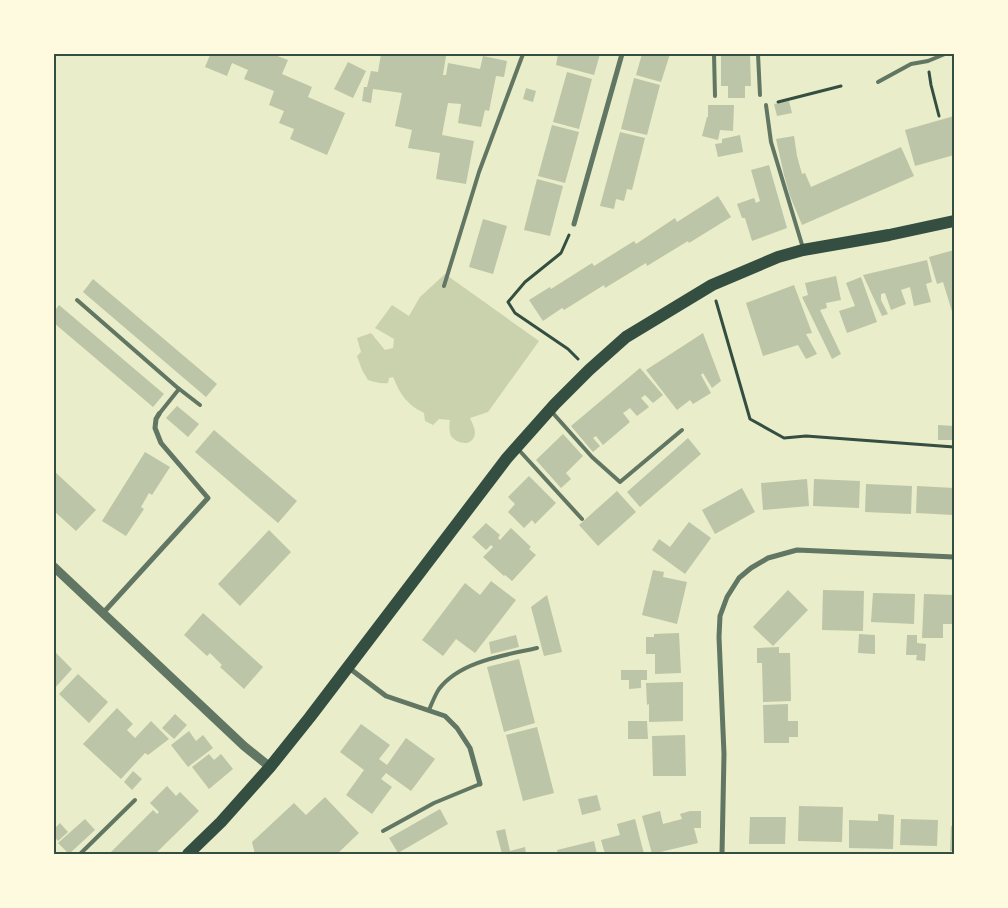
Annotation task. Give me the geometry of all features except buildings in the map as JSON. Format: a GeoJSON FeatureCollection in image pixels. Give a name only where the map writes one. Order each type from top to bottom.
{"type":"FeatureCollection","features":[{"type":"Feature","properties":{"kind":"main road"},"geometry":{"type":"LineString","coordinates":[[188,854],[221,822],[270,767],[507,458],[589,370],[626,337],[712,285],[778,257],[803,250],[954,221]]}},
{"type":"Feature","properties":{"kind":"street"},"geometry":{"type":"LineString","coordinates":[[574,224],[622,54]]}},
{"type":"Feature","properties":{"kind":"street"},"geometry":{"type":"LineString","coordinates":[[103,613],[208,498],[161,444],[155,428],[156,419],[159,414]]}},
{"type":"Feature","properties":{"kind":"street"},"geometry":{"type":"LineString","coordinates":[[722,854],[724,754],[720,616],[727,597],[739,578],[768,558],[797,550],[954,557]]}},
{"type":"Feature","properties":{"kind":"street"},"geometry":{"type":"LineString","coordinates":[[54,567],[244,746],[270,767]]}},
{"type":"Feature","properties":{"kind":"street"},"geometry":{"type":"LineString","coordinates":[[348,667],[386,696],[445,716],[457,728],[470,748],[480,784]]}},
{"type":"Feature","properties":{"kind":"lane"},"geometry":{"type":"LineString","coordinates":[[444,286],[479,172],[522,54]]}},
{"type":"Feature","properties":{"kind":"lane"},"geometry":{"type":"LineString","coordinates":[[714,54],[715,96]]}},
{"type":"Feature","properties":{"kind":"lane"},"geometry":{"type":"LineString","coordinates":[[758,54],[760,95]]}},
{"type":"Feature","properties":{"kind":"lane"},"geometry":{"type":"LineString","coordinates":[[878,82],[911,64],[928,61],[945,54]]}},
{"type":"Feature","properties":{"kind":"lane"},"geometry":{"type":"LineString","coordinates":[[766,105],[771,142],[803,250]]}},
{"type":"Feature","properties":{"kind":"lane"},"geometry":{"type":"LineString","coordinates":[[77,300],[200,405]]}},
{"type":"Feature","properties":{"kind":"lane"},"geometry":{"type":"LineString","coordinates":[[159,414],[179,389],[177,387]]}},
{"type":"Feature","properties":{"kind":"lane"},"geometry":{"type":"LineString","coordinates":[[550,410],[592,457],[620,482],[682,430]]}},
{"type":"Feature","properties":{"kind":"lane"},"geometry":{"type":"LineString","coordinates":[[517,447],[582,519]]}},
{"type":"Feature","properties":{"kind":"lane"},"geometry":{"type":"LineString","coordinates":[[429,710],[439,690],[453,675],[485,660],[537,648]]}},
{"type":"Feature","properties":{"kind":"lane"},"geometry":{"type":"LineString","coordinates":[[383,831],[434,802],[480,784]]}},
{"type":"Feature","properties":{"kind":"lane"},"geometry":{"type":"LineString","coordinates":[[80,854],[135,800]]}},
{"type":"Feature","properties":{"kind":"path"},"geometry":{"type":"LineString","coordinates":[[928,61],[931,85],[939,116]]}},
{"type":"Feature","properties":{"kind":"path"},"geometry":{"type":"LineString","coordinates":[[766,105],[841,86]]}},
{"type":"Feature","properties":{"kind":"path"},"geometry":{"type":"LineString","coordinates":[[574,224],[561,253],[525,282],[508,302],[514,312],[568,350],[589,370]]}},
{"type":"Feature","properties":{"kind":"path"},"geometry":{"type":"LineString","coordinates":[[712,285],[750,419],[784,438],[806,436],[954,447]]}},
{"type":"Feature","properties":{"kind":"green space"},"geometry":{"type":"Polygon","coordinates":[[[445,274],[539,341],[488,412],[470,418],[475,435],[472,440],[466,443],[459,442],[451,436],[450,420],[439,419],[433,425],[425,421],[424,413],[405,398],[398,389],[393,377],[389,378],[388,383],[368,380],[357,356],[361,352],[357,338],[371,333],[385,350],[393,348],[394,339],[375,328],[392,305],[409,316],[420,297],[445,274]]]}}]}
